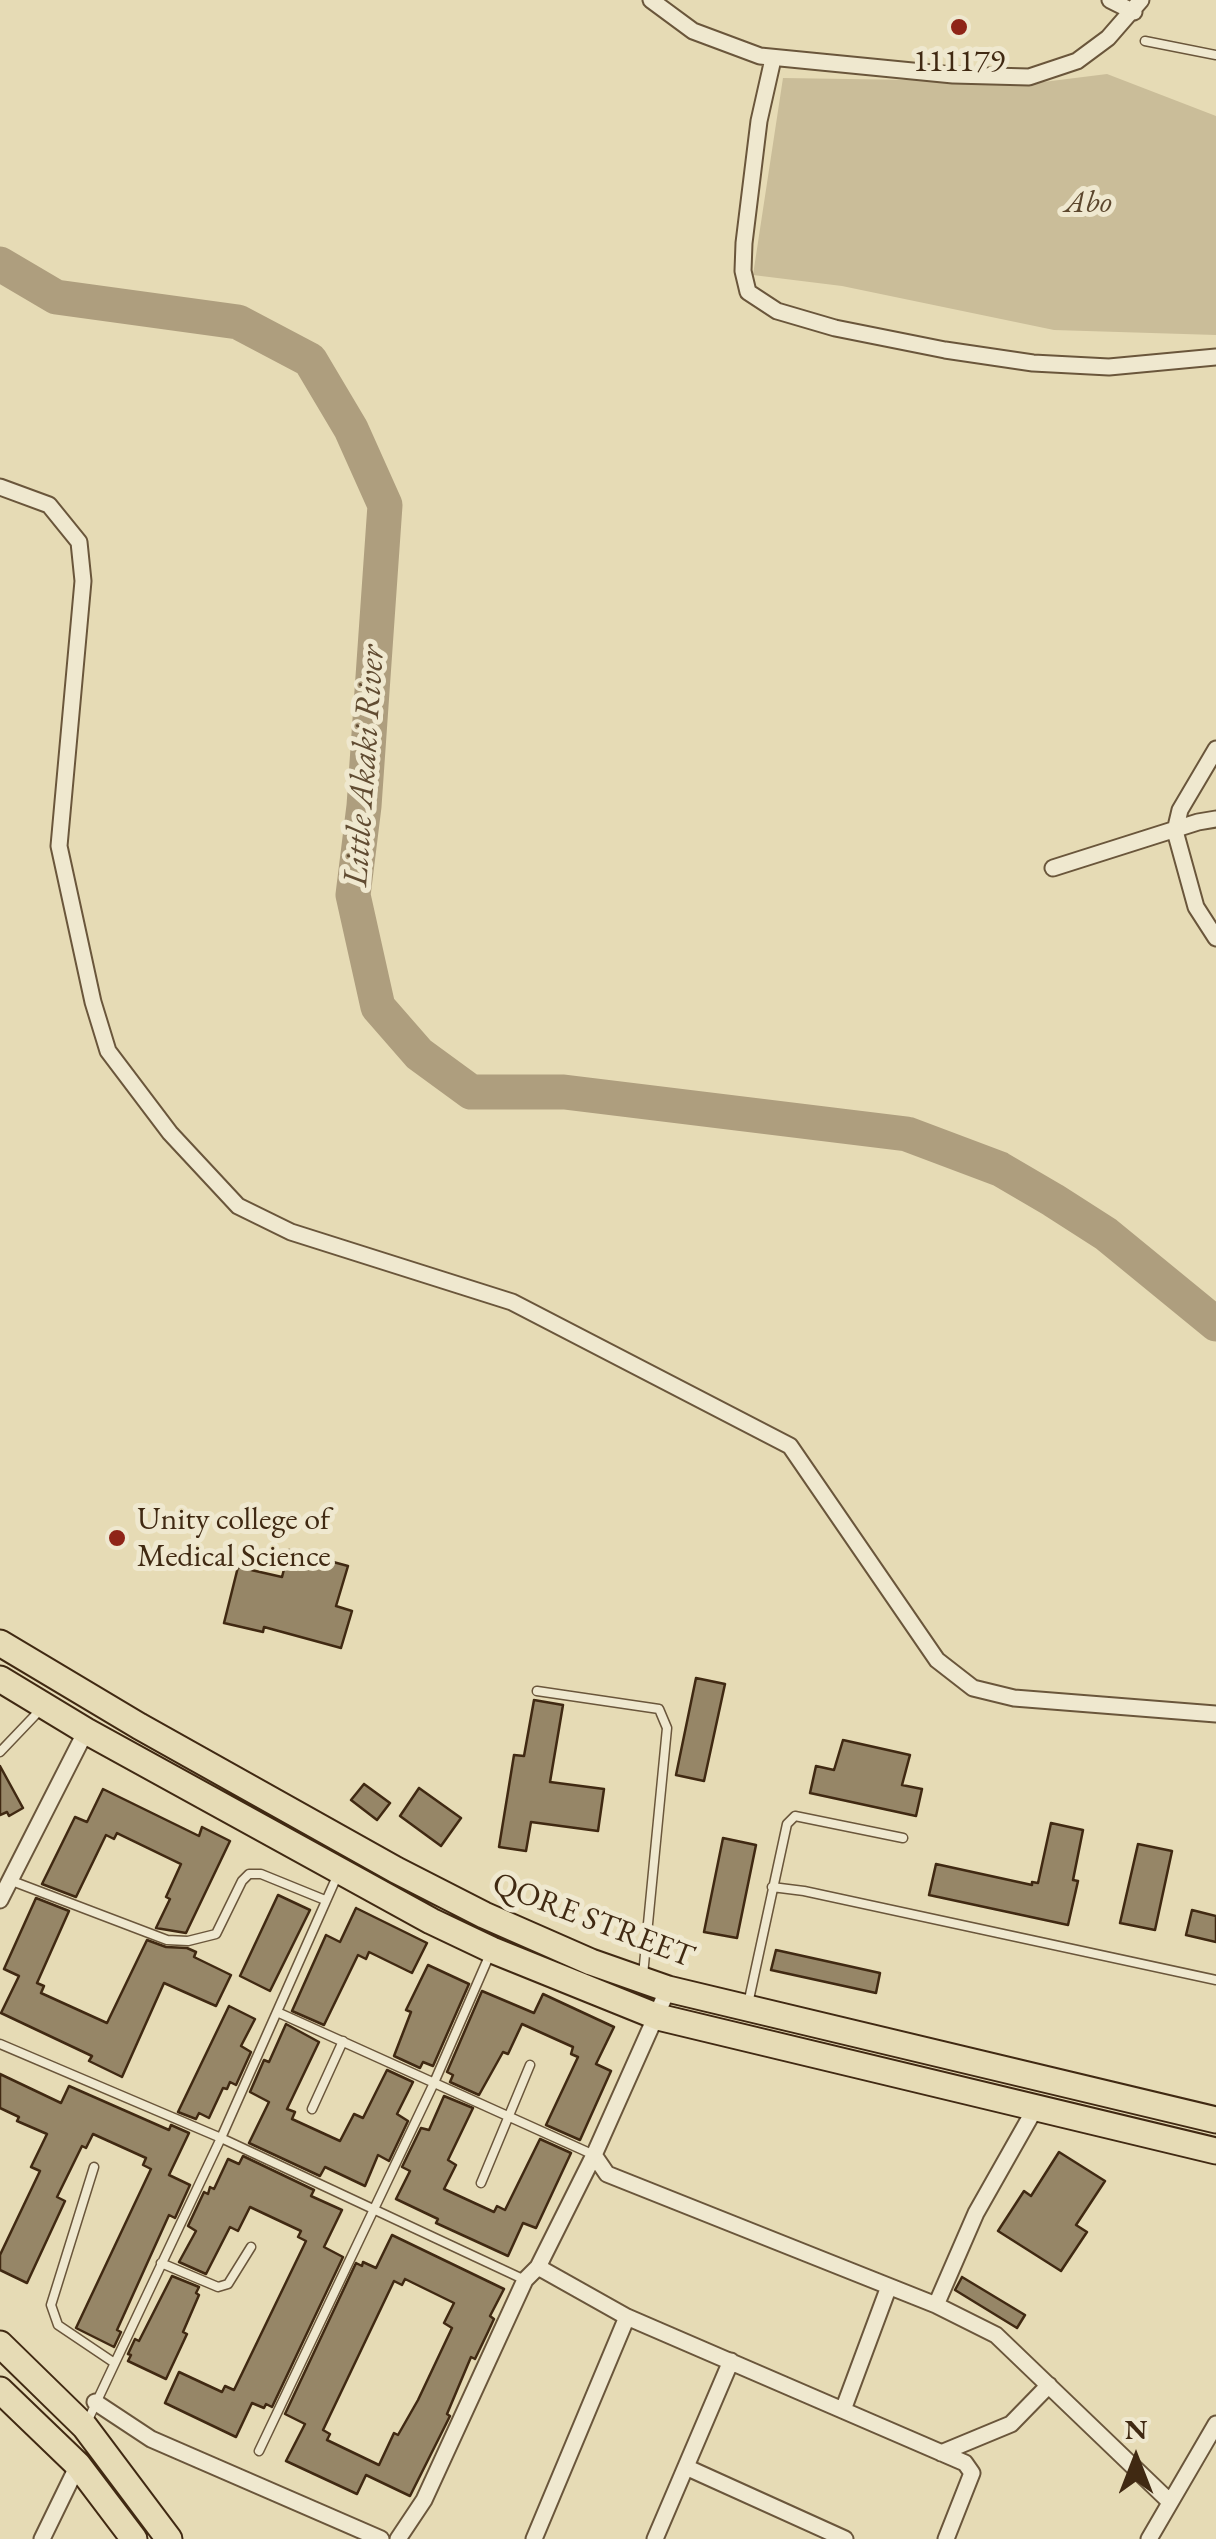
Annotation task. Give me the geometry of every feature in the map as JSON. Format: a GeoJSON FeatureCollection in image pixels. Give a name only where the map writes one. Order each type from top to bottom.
{"type":"FeatureCollection","features":[{"type":"Feature","properties":{"kind":"main road","name":"QORE STREET"},"geometry":{"type":"LineString","coordinates":[[0,1643],[396,1870],[484,1915],[591,1962],[668,1989],[1216,2120]]}},
{"type":"Feature","properties":{"kind":"main road","name":"QORE STREET"},"geometry":{"type":"LineString","coordinates":[[0,1679],[432,1921],[492,1950],[658,2017],[1216,2151]]}},
{"type":"Feature","properties":{"kind":"main road"},"geometry":{"type":"LineString","coordinates":[[0,2344],[85,2427],[169,2539]]}},
{"type":"Feature","properties":{"kind":"main road"},"geometry":{"type":"LineString","coordinates":[[0,2390],[78,2465],[134,2539]]}},
{"type":"Feature","properties":{"kind":"street"},"geometry":{"type":"LineString","coordinates":[[651,0],[693,32],[773,58],[954,75],[1029,76],[1076,61],[1108,38],[1138,6]]}},
{"type":"Feature","properties":{"kind":"street"},"geometry":{"type":"LineString","coordinates":[[1110,0],[1138,6]]}},
{"type":"Feature","properties":{"kind":"street"},"geometry":{"type":"LineString","coordinates":[[773,58],[759,121],[743,271],[748,292],[776,311],[835,328],[945,350],[1033,362],[1109,367],[1216,357]]}},
{"type":"Feature","properties":{"kind":"street"},"geometry":{"type":"LineString","coordinates":[[0,488],[48,505],[80,542],[84,581],[59,846],[93,1002],[108,1051],[170,1133],[238,1206],[291,1232],[512,1302],[790,1446],[937,1660],[973,1688],[1014,1698],[1216,1714]]}},
{"type":"Feature","properties":{"kind":"street"},"geometry":{"type":"LineString","coordinates":[[1216,749],[1180,810],[1175,831],[1196,907],[1216,938]]}},
{"type":"Feature","properties":{"kind":"street"},"geometry":{"type":"LineString","coordinates":[[1053,868],[1216,819]]}},
{"type":"Feature","properties":{"kind":"street"},"geometry":{"type":"LineString","coordinates":[[0,1900],[86,1730]]}},
{"type":"Feature","properties":{"kind":"street"},"geometry":{"type":"LineString","coordinates":[[398,2539],[424,2500],[525,2280],[538,2266],[594,2155],[668,1989]]}},
{"type":"Feature","properties":{"kind":"street"},"geometry":{"type":"LineString","coordinates":[[936,2306],[976,2213],[1036,2108]]}},
{"type":"Feature","properties":{"kind":"street"},"geometry":{"type":"LineString","coordinates":[[594,2155],[607,2174],[936,2306],[996,2335],[1169,2501]]}},
{"type":"Feature","properties":{"kind":"street"},"geometry":{"type":"LineString","coordinates":[[538,2266],[628,2317],[966,2463],[972,2474],[946,2539]]}},
{"type":"Feature","properties":{"kind":"street"},"geometry":{"type":"LineString","coordinates":[[842,2410],[888,2289]]}},
{"type":"Feature","properties":{"kind":"street"},"geometry":{"type":"LineString","coordinates":[[534,2539],[628,2317]]}},
{"type":"Feature","properties":{"kind":"street"},"geometry":{"type":"LineString","coordinates":[[655,2539],[731,2362]]}},
{"type":"Feature","properties":{"kind":"street"},"geometry":{"type":"LineString","coordinates":[[942,2452],[1011,2424],[1049,2385]]}},
{"type":"Feature","properties":{"kind":"street"},"geometry":{"type":"LineString","coordinates":[[95,2402],[151,2438],[380,2539]]}},
{"type":"Feature","properties":{"kind":"street"},"geometry":{"type":"LineString","coordinates":[[1149,2539],[1216,2424]]}},
{"type":"Feature","properties":{"kind":"street"},"geometry":{"type":"LineString","coordinates":[[42,2539],[78,2465]]}},
{"type":"Feature","properties":{"kind":"street"},"geometry":{"type":"LineString","coordinates":[[688,2468],[845,2539]]}},
{"type":"Feature","properties":{"kind":"lane"},"geometry":{"type":"LineString","coordinates":[[1145,40],[1216,55]]}},
{"type":"Feature","properties":{"kind":"lane"},"geometry":{"type":"LineString","coordinates":[[537,1691],[659,1709],[668,1728],[643,1980]]}},
{"type":"Feature","properties":{"kind":"lane"},"geometry":{"type":"LineString","coordinates":[[0,1752],[45,1705]]}},
{"type":"Feature","properties":{"kind":"lane"},"geometry":{"type":"LineString","coordinates":[[747,2008],[787,1824],[795,1816],[903,1838]]}},
{"type":"Feature","properties":{"kind":"lane"},"geometry":{"type":"LineString","coordinates":[[85,2427],[340,1870]]}},
{"type":"Feature","properties":{"kind":"lane"},"geometry":{"type":"LineString","coordinates":[[9,1880],[167,1940],[188,1941],[216,1934],[242,1881],[250,1874],[262,1874],[324,1900]]}},
{"type":"Feature","properties":{"kind":"lane"},"geometry":{"type":"LineString","coordinates":[[772,1887],[1216,1980]]}},
{"type":"Feature","properties":{"kind":"lane"},"geometry":{"type":"LineString","coordinates":[[259,2450],[433,2085],[492,1950]]}},
{"type":"Feature","properties":{"kind":"lane"},"geometry":{"type":"LineString","coordinates":[[277,2012],[594,2155]]}},
{"type":"Feature","properties":{"kind":"lane"},"geometry":{"type":"LineString","coordinates":[[312,2109],[344,2041]]}},
{"type":"Feature","properties":{"kind":"lane"},"geometry":{"type":"LineString","coordinates":[[0,2044],[220,2138],[525,2280]]}},
{"type":"Feature","properties":{"kind":"lane"},"geometry":{"type":"LineString","coordinates":[[481,2182],[530,2064]]}},
{"type":"Feature","properties":{"kind":"lane"},"geometry":{"type":"LineString","coordinates":[[94,2166],[50,2304],[58,2325],[113,2362]]}},
{"type":"Feature","properties":{"kind":"lane"},"geometry":{"type":"LineString","coordinates":[[161,2263],[218,2287],[228,2284],[251,2247]]}},
{"type":"Feature","properties":{"kind":"green space","name":"Abo"},"geometry":{"type":"Polygon","coordinates":[[[1107,74],[1216,116],[1216,335],[1054,330],[842,286],[753,275],[783,78],[1043,82],[1107,74]]]}},
{"type":"Feature","properties":{"kind":"building"},"geometry":{"type":"Polygon","coordinates":[[[289,1550],[348,1566],[336,1606],[352,1611],[341,1648],[264,1627],[263,1632],[224,1623],[238,1567],[282,1577],[289,1550]]]}},
{"type":"Feature","properties":{"kind":"building"},"geometry":{"type":"Polygon","coordinates":[[[696,1678],[725,1684],[704,1781],[676,1775],[696,1678]]]}},
{"type":"Feature","properties":{"kind":"building"},"geometry":{"type":"Polygon","coordinates":[[[534,1700],[563,1705],[550,1782],[604,1789],[598,1831],[531,1822],[526,1851],[499,1847],[514,1755],[524,1756],[534,1700]]]}},
{"type":"Feature","properties":{"kind":"building"},"geometry":{"type":"Polygon","coordinates":[[[843,1740],[910,1755],[902,1785],[922,1789],[916,1816],[810,1793],[816,1766],[834,1770],[843,1740]]]}},
{"type":"Feature","properties":{"kind":"building"},"geometry":{"type":"Polygon","coordinates":[[[0,1766],[23,1808],[9,1816],[7,1812],[0,1815],[0,1766]]]}},
{"type":"Feature","properties":{"kind":"building"},"geometry":{"type":"Polygon","coordinates":[[[364,1784],[390,1803],[377,1820],[351,1800],[364,1784]]]}},
{"type":"Feature","properties":{"kind":"building"},"geometry":{"type":"Polygon","coordinates":[[[419,1788],[461,1818],[441,1846],[400,1816],[419,1788]]]}},
{"type":"Feature","properties":{"kind":"building"},"geometry":{"type":"Polygon","coordinates":[[[103,1789],[199,1836],[202,1827],[230,1841],[186,1933],[156,1928],[181,1864],[117,1833],[114,1839],[106,1835],[76,1897],[42,1884],[75,1817],[87,1822],[103,1789]]]}},
{"type":"Feature","properties":{"kind":"building"},"geometry":{"type":"Polygon","coordinates":[[[1051,1823],[1083,1830],[1073,1880],[1078,1881],[1068,1925],[929,1895],[936,1864],[1032,1885],[1038,1883],[1051,1823]]]}},
{"type":"Feature","properties":{"kind":"building"},"geometry":{"type":"Polygon","coordinates":[[[723,1838],[756,1845],[737,1938],[704,1932],[723,1838]]]}},
{"type":"Feature","properties":{"kind":"building"},"geometry":{"type":"Polygon","coordinates":[[[1138,1844],[1172,1851],[1155,1930],[1120,1923],[1138,1844]]]}},
{"type":"Feature","properties":{"kind":"building"},"geometry":{"type":"Polygon","coordinates":[[[278,1895],[310,1910],[270,1991],[240,1976],[278,1895]]]}},
{"type":"Feature","properties":{"kind":"building"},"geometry":{"type":"Polygon","coordinates":[[[36,1898],[69,1911],[37,1983],[44,1986],[41,1993],[107,2023],[147,1940],[166,1947],[187,1948],[196,1952],[194,1957],[231,1975],[216,2006],[164,1983],[122,2077],[89,2061],[92,2056],[1,2013],[19,1976],[4,1969],[36,1898]]]}},
{"type":"Feature","properties":{"kind":"building"},"geometry":{"type":"Polygon","coordinates":[[[356,1908],[427,1943],[412,1973],[369,1952],[366,1959],[358,1955],[324,2025],[292,2011],[326,1935],[340,1942],[356,1908]]]}},
{"type":"Feature","properties":{"kind":"building"},"geometry":{"type":"Polygon","coordinates":[[[1192,1910],[1216,1916],[1216,1942],[1186,1935],[1192,1910]]]}},
{"type":"Feature","properties":{"kind":"building"},"geometry":{"type":"Polygon","coordinates":[[[776,1950],[880,1973],[876,1993],[771,1970],[776,1950]]]}},
{"type":"Feature","properties":{"kind":"building"},"geometry":{"type":"Polygon","coordinates":[[[428,1965],[469,1984],[433,2066],[423,2062],[420,2068],[394,2056],[411,2012],[406,2010],[428,1965]]]}},
{"type":"Feature","properties":{"kind":"building"},"geometry":{"type":"Polygon","coordinates":[[[482,1991],[534,2013],[543,1994],[614,2027],[596,2064],[611,2071],[580,2140],[546,2125],[578,2057],[571,2054],[573,2047],[522,2024],[508,2054],[503,2052],[479,2095],[450,2082],[453,2075],[447,2072],[482,1991]]]}},
{"type":"Feature","properties":{"kind":"building"},"geometry":{"type":"Polygon","coordinates":[[[229,2006],[255,2019],[241,2046],[251,2052],[236,2085],[230,2082],[227,2089],[223,2088],[209,2118],[199,2113],[196,2119],[178,2112],[229,2006]]]}},
{"type":"Feature","properties":{"kind":"building"},"geometry":{"type":"Polygon","coordinates":[[[286,2024],[319,2042],[287,2109],[295,2112],[292,2119],[340,2141],[354,2114],[363,2118],[387,2070],[413,2082],[397,2114],[408,2121],[389,2161],[378,2155],[365,2186],[325,2167],[320,2176],[249,2143],[269,2102],[250,2092],[286,2024]]]}},
{"type":"Feature","properties":{"kind":"building"},"geometry":{"type":"Polygon","coordinates":[[[0,2074],[61,2103],[69,2086],[169,2130],[171,2125],[189,2133],[169,2175],[190,2185],[175,2218],[169,2215],[117,2330],[121,2332],[114,2347],[76,2328],[151,2169],[143,2165],[146,2158],[93,2134],[86,2148],[82,2146],[57,2197],[65,2201],[27,2283],[0,2270],[0,2255],[40,2171],[31,2167],[47,2134],[17,2121],[19,2117],[0,2108],[0,2074]]]}},
{"type":"Feature","properties":{"kind":"building"},"geometry":{"type":"Polygon","coordinates":[[[444,2096],[473,2108],[448,2160],[456,2165],[444,2189],[494,2212],[497,2206],[505,2210],[540,2139],[571,2153],[536,2228],[523,2223],[508,2256],[436,2223],[438,2219],[396,2199],[410,2171],[402,2167],[421,2128],[429,2130],[444,2096]]]}},
{"type":"Feature","properties":{"kind":"building"},"geometry":{"type":"Polygon","coordinates":[[[1059,2152],[1105,2181],[1076,2225],[1087,2232],[1061,2271],[998,2231],[1024,2191],[1031,2196],[1059,2152]]]}},
{"type":"Feature","properties":{"kind":"building"},"geometry":{"type":"Polygon","coordinates":[[[243,2156],[314,2190],[311,2196],[342,2210],[324,2247],[343,2257],[272,2407],[252,2403],[236,2437],[165,2403],[179,2372],[222,2392],[225,2386],[234,2390],[306,2241],[298,2237],[301,2231],[250,2207],[238,2231],[230,2227],[206,2274],[179,2262],[196,2231],[188,2226],[204,2192],[208,2194],[210,2187],[214,2189],[228,2159],[239,2164],[243,2156]]]}},
{"type":"Feature","properties":{"kind":"building"},"geometry":{"type":"Polygon","coordinates":[[[392,2235],[504,2289],[475,2359],[471,2357],[447,2414],[450,2416],[410,2496],[366,2475],[357,2494],[286,2461],[305,2424],[285,2414],[356,2263],[376,2268],[392,2235]],[[405,2279],[402,2285],[394,2281],[323,2430],[330,2434],[327,2440],[379,2465],[394,2433],[398,2435],[418,2400],[452,2328],[444,2323],[454,2303],[405,2279]]]}},
{"type":"Feature","properties":{"kind":"building"},"geometry":{"type":"Polygon","coordinates":[[[172,2276],[199,2287],[199,2295],[183,2332],[187,2334],[166,2379],[128,2361],[128,2354],[135,2339],[139,2341],[172,2276]]]}},
{"type":"Feature","properties":{"kind":"building"},"geometry":{"type":"Polygon","coordinates":[[[962,2277],[1025,2315],[1017,2328],[955,2290],[962,2277]]]}},
{"type":"Feature","properties":{"kind":"waterway","name":"Little Akaki River"},"geometry":{"type":"LineString","coordinates":[[0,264],[56,297],[238,322],[310,360],[351,429],[385,505],[364,806],[353,895],[378,1007],[419,1054],[471,1092],[564,1092],[907,1134],[1000,1169],[1053,1200],[1106,1234],[1216,1324]]}},
{"type":"Feature","properties":{"kind":"place","name":"111179"},"geometry":{"type":"Point","coordinates":[959,27]}},
{"type":"Feature","properties":{"kind":"place","name":"Unity college of Medical Science"},"geometry":{"type":"Point","coordinates":[117,1538]}}]}
